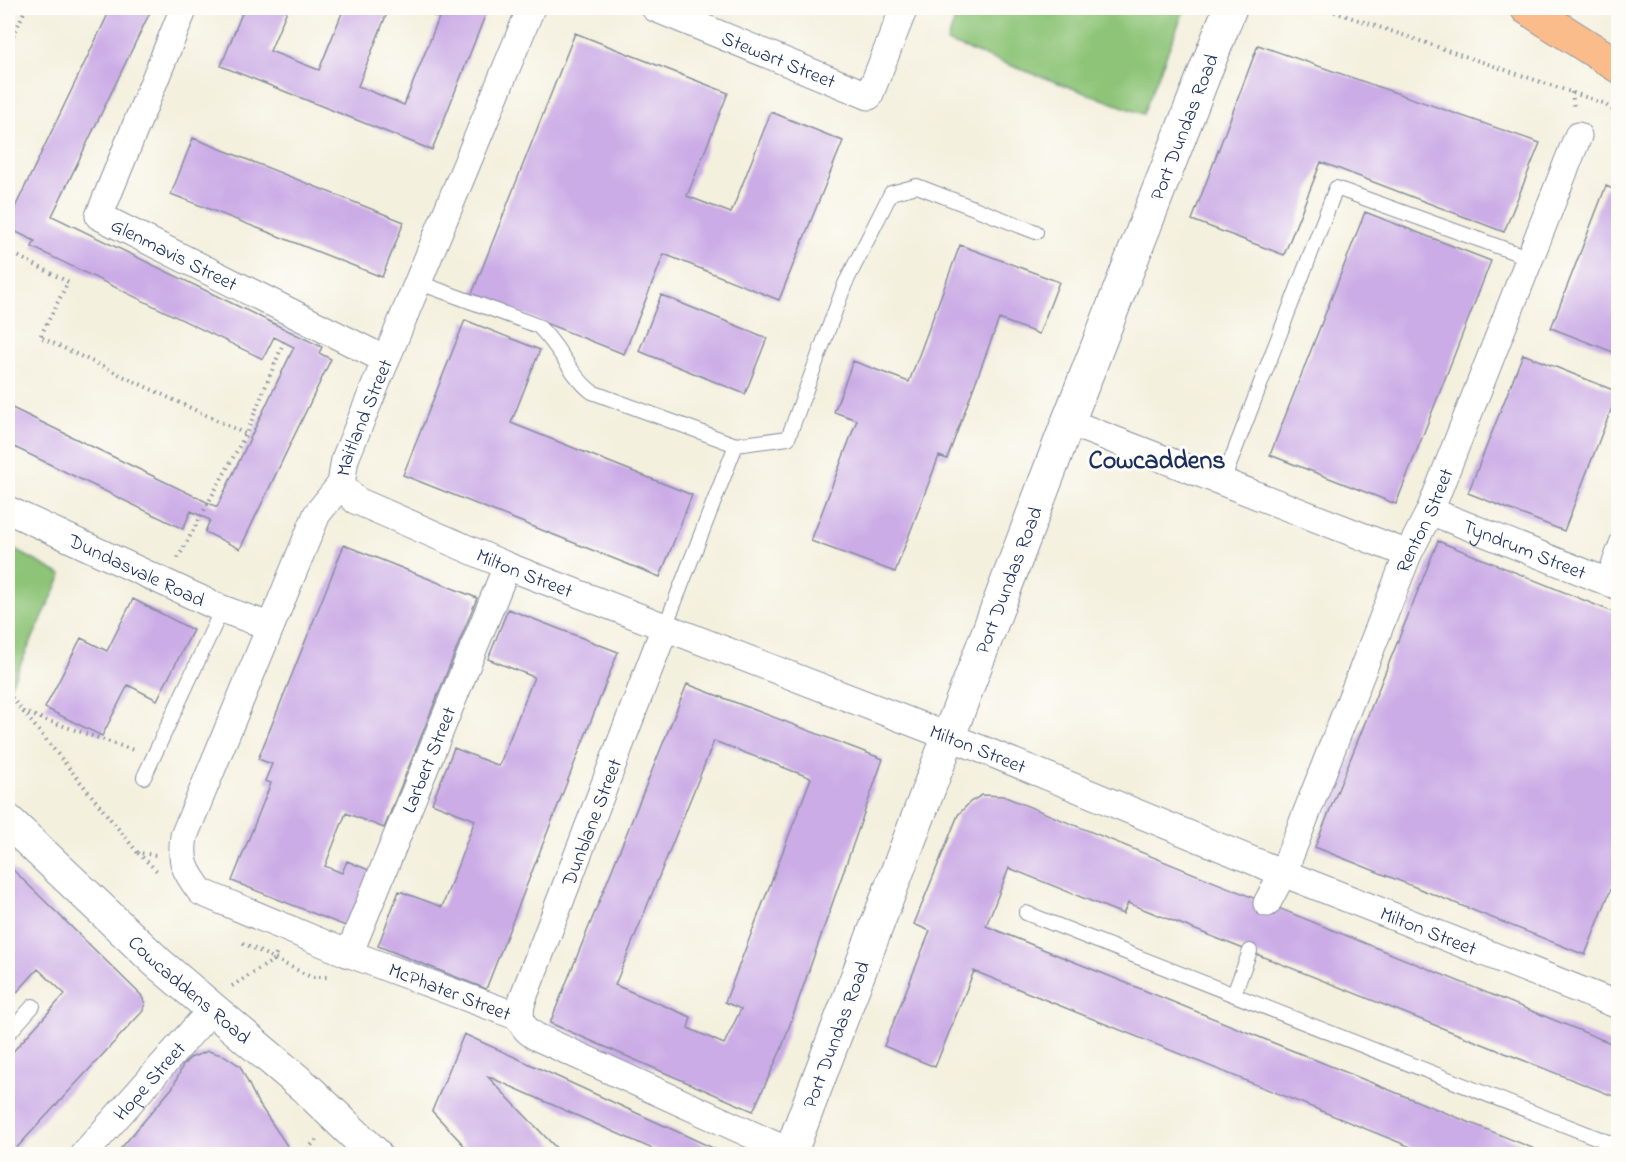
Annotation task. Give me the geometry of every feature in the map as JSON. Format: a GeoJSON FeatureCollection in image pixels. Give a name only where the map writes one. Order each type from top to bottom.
{"type":"FeatureCollection","features":[{"type":"Feature","properties":{"kind":"main road"},"geometry":{"type":"LineString","coordinates":[[1527,8],[1618,66]]}},
{"type":"Feature","properties":{"kind":"street","name":"Glenmavis Street"},"geometry":{"type":"LineString","coordinates":[[184,8],[99,216],[386,360]]}},
{"type":"Feature","properties":{"kind":"street","name":"Maitland Street"},"geometry":{"type":"LineString","coordinates":[[181,858],[184,836],[269,626],[317,514],[341,484],[345,459],[531,8]]}},
{"type":"Feature","properties":{"kind":"street","name":"Stewart Street"},"geometry":{"type":"LineString","coordinates":[[655,8],[869,96],[904,8]]}},
{"type":"Feature","properties":{"kind":"street","name":"Port Dundas Road"},"geometry":{"type":"LineString","coordinates":[[790,1153],[1068,422],[1230,8]]}},
{"type":"Feature","properties":{"kind":"street","name":"Renton Street"},"geometry":{"type":"LineString","coordinates":[[1267,903],[1283,873],[1408,554],[1430,511],[1578,136]]}},
{"type":"Feature","properties":{"kind":"street"},"geometry":{"type":"LineString","coordinates":[[1068,422],[1408,554]]}},
{"type":"Feature","properties":{"kind":"street","name":"Milton Street"},"geometry":{"type":"LineString","coordinates":[[341,484],[355,500],[507,566],[950,737],[1283,873],[1618,1005]]}},
{"type":"Feature","properties":{"kind":"street","name":"Dundasvale Road"},"geometry":{"type":"LineString","coordinates":[[8,510],[222,609],[269,626]]}},
{"type":"Feature","properties":{"kind":"street","name":"Tyndrum Street"},"geometry":{"type":"LineString","coordinates":[[1430,511],[1611,583]]}},
{"type":"Feature","properties":{"kind":"street","name":"Larbert Street"},"geometry":{"type":"LineString","coordinates":[[349,954],[507,566]]}},
{"type":"Feature","properties":{"kind":"street","name":"Dunblane Street"},"geometry":{"type":"LineString","coordinates":[[519,1017],[523,998],[665,627]]}},
{"type":"Feature","properties":{"kind":"street","name":"Cowcaddens Road"},"geometry":{"type":"LineString","coordinates":[[8,821],[158,963],[307,1089],[375,1155]]}},
{"type":"Feature","properties":{"kind":"street","name":"McPhater Street"},"geometry":{"type":"LineString","coordinates":[[181,858],[191,879],[201,892],[349,954],[519,1017],[525,1029],[537,1037],[790,1153]]}},
{"type":"Feature","properties":{"kind":"street","name":"Hope Street"},"geometry":{"type":"LineString","coordinates":[[84,1155],[213,1008]]}},
{"type":"Feature","properties":{"kind":"lane"},"geometry":{"type":"LineString","coordinates":[[417,282],[538,326],[551,338],[577,380],[592,392],[736,445],[788,438],[845,284],[891,193],[917,186],[1036,232]]}},
{"type":"Feature","properties":{"kind":"lane"},"geometry":{"type":"LineString","coordinates":[[1223,481],[1336,188],[1530,258]]}},
{"type":"Feature","properties":{"kind":"lane"},"geometry":{"type":"LineString","coordinates":[[665,627],[736,445]]}},
{"type":"Feature","properties":{"kind":"lane"},"geometry":{"type":"LineString","coordinates":[[1611,583],[1618,539]]}},
{"type":"Feature","properties":{"kind":"lane"},"geometry":{"type":"LineString","coordinates":[[144,777],[222,609]]}},
{"type":"Feature","properties":{"kind":"lane"},"geometry":{"type":"LineString","coordinates":[[1026,914],[1618,1146]]}},
{"type":"Feature","properties":{"kind":"lane"},"geometry":{"type":"LineString","coordinates":[[1234,994],[1250,951]]}},
{"type":"Feature","properties":{"kind":"lane"},"geometry":{"type":"LineString","coordinates":[[8,1034],[33,1006]]}},
{"type":"Feature","properties":{"kind":"path"},"geometry":{"type":"LineString","coordinates":[[8,46],[26,8]]}},
{"type":"Feature","properties":{"kind":"path"},"geometry":{"type":"LineString","coordinates":[[1323,8],[1603,103],[1618,114]]}},
{"type":"Feature","properties":{"kind":"path"},"geometry":{"type":"LineString","coordinates":[[8,97],[12,107],[8,116]]}},
{"type":"Feature","properties":{"kind":"path"},"geometry":{"type":"LineString","coordinates":[[8,251],[68,282],[40,337],[246,434]]}},
{"type":"Feature","properties":{"kind":"path"},"geometry":{"type":"LineString","coordinates":[[165,582],[246,434],[297,314]]}},
{"type":"Feature","properties":{"kind":"path"},"geometry":{"type":"LineString","coordinates":[[8,693],[138,853],[181,858]]}},
{"type":"Feature","properties":{"kind":"path"},"geometry":{"type":"LineString","coordinates":[[23,712],[154,757]]}},
{"type":"Feature","properties":{"kind":"path"},"geometry":{"type":"LineString","coordinates":[[213,1008],[234,983],[274,960]]}},
{"type":"Feature","properties":{"kind":"green space"},"geometry":{"type":"Polygon","coordinates":[[[959,8],[1185,8],[1143,114],[947,42],[959,8]]]}},
{"type":"Feature","properties":{"kind":"green space"},"geometry":{"type":"Polygon","coordinates":[[[8,546],[62,575],[8,691],[8,546]]]}},
{"type":"Feature","properties":{"kind":"building"},"geometry":{"type":"Polygon","coordinates":[[[111,8],[152,8],[52,216],[322,347],[319,353],[331,359],[240,549],[205,532],[210,520],[191,511],[183,529],[8,444],[8,406],[217,507],[294,347],[274,337],[263,359],[32,247],[35,241],[8,228],[8,222],[111,8]]]}},
{"type":"Feature","properties":{"kind":"building"},"geometry":{"type":"Polygon","coordinates":[[[244,8],[288,8],[270,51],[319,70],[344,8],[389,8],[358,86],[404,105],[439,18],[414,8],[488,8],[432,150],[221,66],[244,8]]]}},
{"type":"Feature","properties":{"kind":"building"},"geometry":{"type":"Polygon","coordinates":[[[575,33],[728,93],[687,196],[731,213],[771,112],[843,141],[779,300],[664,254],[624,354],[472,294],[575,33]]]}},
{"type":"Feature","properties":{"kind":"building"},"geometry":{"type":"Polygon","coordinates":[[[1258,45],[1540,143],[1504,232],[1321,162],[1284,255],[1192,220],[1258,45]]]}},
{"type":"Feature","properties":{"kind":"building"},"geometry":{"type":"Polygon","coordinates":[[[193,138],[404,222],[382,277],[171,194],[193,138]]]}},
{"type":"Feature","properties":{"kind":"building"},"geometry":{"type":"Polygon","coordinates":[[[1606,186],[1618,191],[1618,354],[1551,328],[1606,186]]]}},
{"type":"Feature","properties":{"kind":"building"},"geometry":{"type":"Polygon","coordinates":[[[1365,212],[1491,261],[1396,504],[1270,455],[1365,212]]]}},
{"type":"Feature","properties":{"kind":"building"},"geometry":{"type":"Polygon","coordinates":[[[960,245],[1059,282],[1039,334],[999,319],[947,459],[939,456],[895,572],[811,541],[857,420],[834,412],[853,361],[909,382],[960,245]]]}},
{"type":"Feature","properties":{"kind":"building"},"geometry":{"type":"Polygon","coordinates":[[[661,295],[767,338],[745,394],[639,351],[661,295]]]}},
{"type":"Feature","properties":{"kind":"building"},"geometry":{"type":"Polygon","coordinates":[[[465,320],[540,350],[511,423],[692,495],[660,577],[403,475],[465,320]]]}},
{"type":"Feature","properties":{"kind":"building"},"geometry":{"type":"Polygon","coordinates":[[[1523,354],[1618,392],[1564,531],[1468,493],[1523,354]]]}},
{"type":"Feature","properties":{"kind":"building"},"geometry":{"type":"Polygon","coordinates":[[[1438,541],[1618,614],[1618,871],[1585,955],[1315,847],[1438,541]]]}},
{"type":"Feature","properties":{"kind":"building"},"geometry":{"type":"Polygon","coordinates":[[[344,545],[477,598],[384,828],[346,813],[325,866],[342,873],[347,861],[371,871],[348,927],[232,881],[271,783],[265,781],[272,764],[258,759],[344,545]]]}},
{"type":"Feature","properties":{"kind":"building"},"geometry":{"type":"Polygon","coordinates":[[[133,599],[193,630],[157,700],[128,685],[102,736],[45,708],[81,638],[107,651],[133,599]]]}},
{"type":"Feature","properties":{"kind":"building"},"geometry":{"type":"Polygon","coordinates":[[[508,609],[618,652],[486,989],[378,946],[399,891],[442,907],[475,820],[432,803],[454,748],[499,766],[534,677],[488,659],[508,609]]]}},
{"type":"Feature","properties":{"kind":"building"},"geometry":{"type":"Polygon","coordinates":[[[687,684],[883,759],[781,1050],[753,1111],[550,1023],[687,684]],[[714,741],[615,985],[691,1017],[688,1028],[724,1044],[741,1009],[725,1002],[811,778],[714,741]]]}},
{"type":"Feature","properties":{"kind":"building"},"geometry":{"type":"Polygon","coordinates":[[[982,795],[1003,796],[1618,1046],[1618,1098],[1128,903],[1123,914],[1009,868],[986,926],[1547,1154],[1428,1154],[974,971],[935,1067],[884,1046],[930,931],[914,924],[958,815],[970,802],[982,795]]]}},
{"type":"Feature","properties":{"kind":"building"},"geometry":{"type":"Polygon","coordinates":[[[8,865],[141,995],[145,1003],[143,1011],[11,1154],[8,1154],[8,1057],[65,994],[38,969],[8,1002],[8,865]]]}},
{"type":"Feature","properties":{"kind":"building"},"geometry":{"type":"Polygon","coordinates":[[[464,1034],[726,1154],[664,1154],[487,1076],[562,1154],[472,1154],[432,1111],[464,1034]]]}},
{"type":"Feature","properties":{"kind":"building"},"geometry":{"type":"Polygon","coordinates":[[[208,1051],[225,1056],[240,1066],[257,1101],[288,1147],[280,1154],[116,1154],[173,1087],[183,1065],[190,1058],[208,1051]]]}},
{"type":"Feature","properties":{"kind":"district","name":"Cowcaddens"},"geometry":{"type":"Point","coordinates":[1157,459]}}]}
